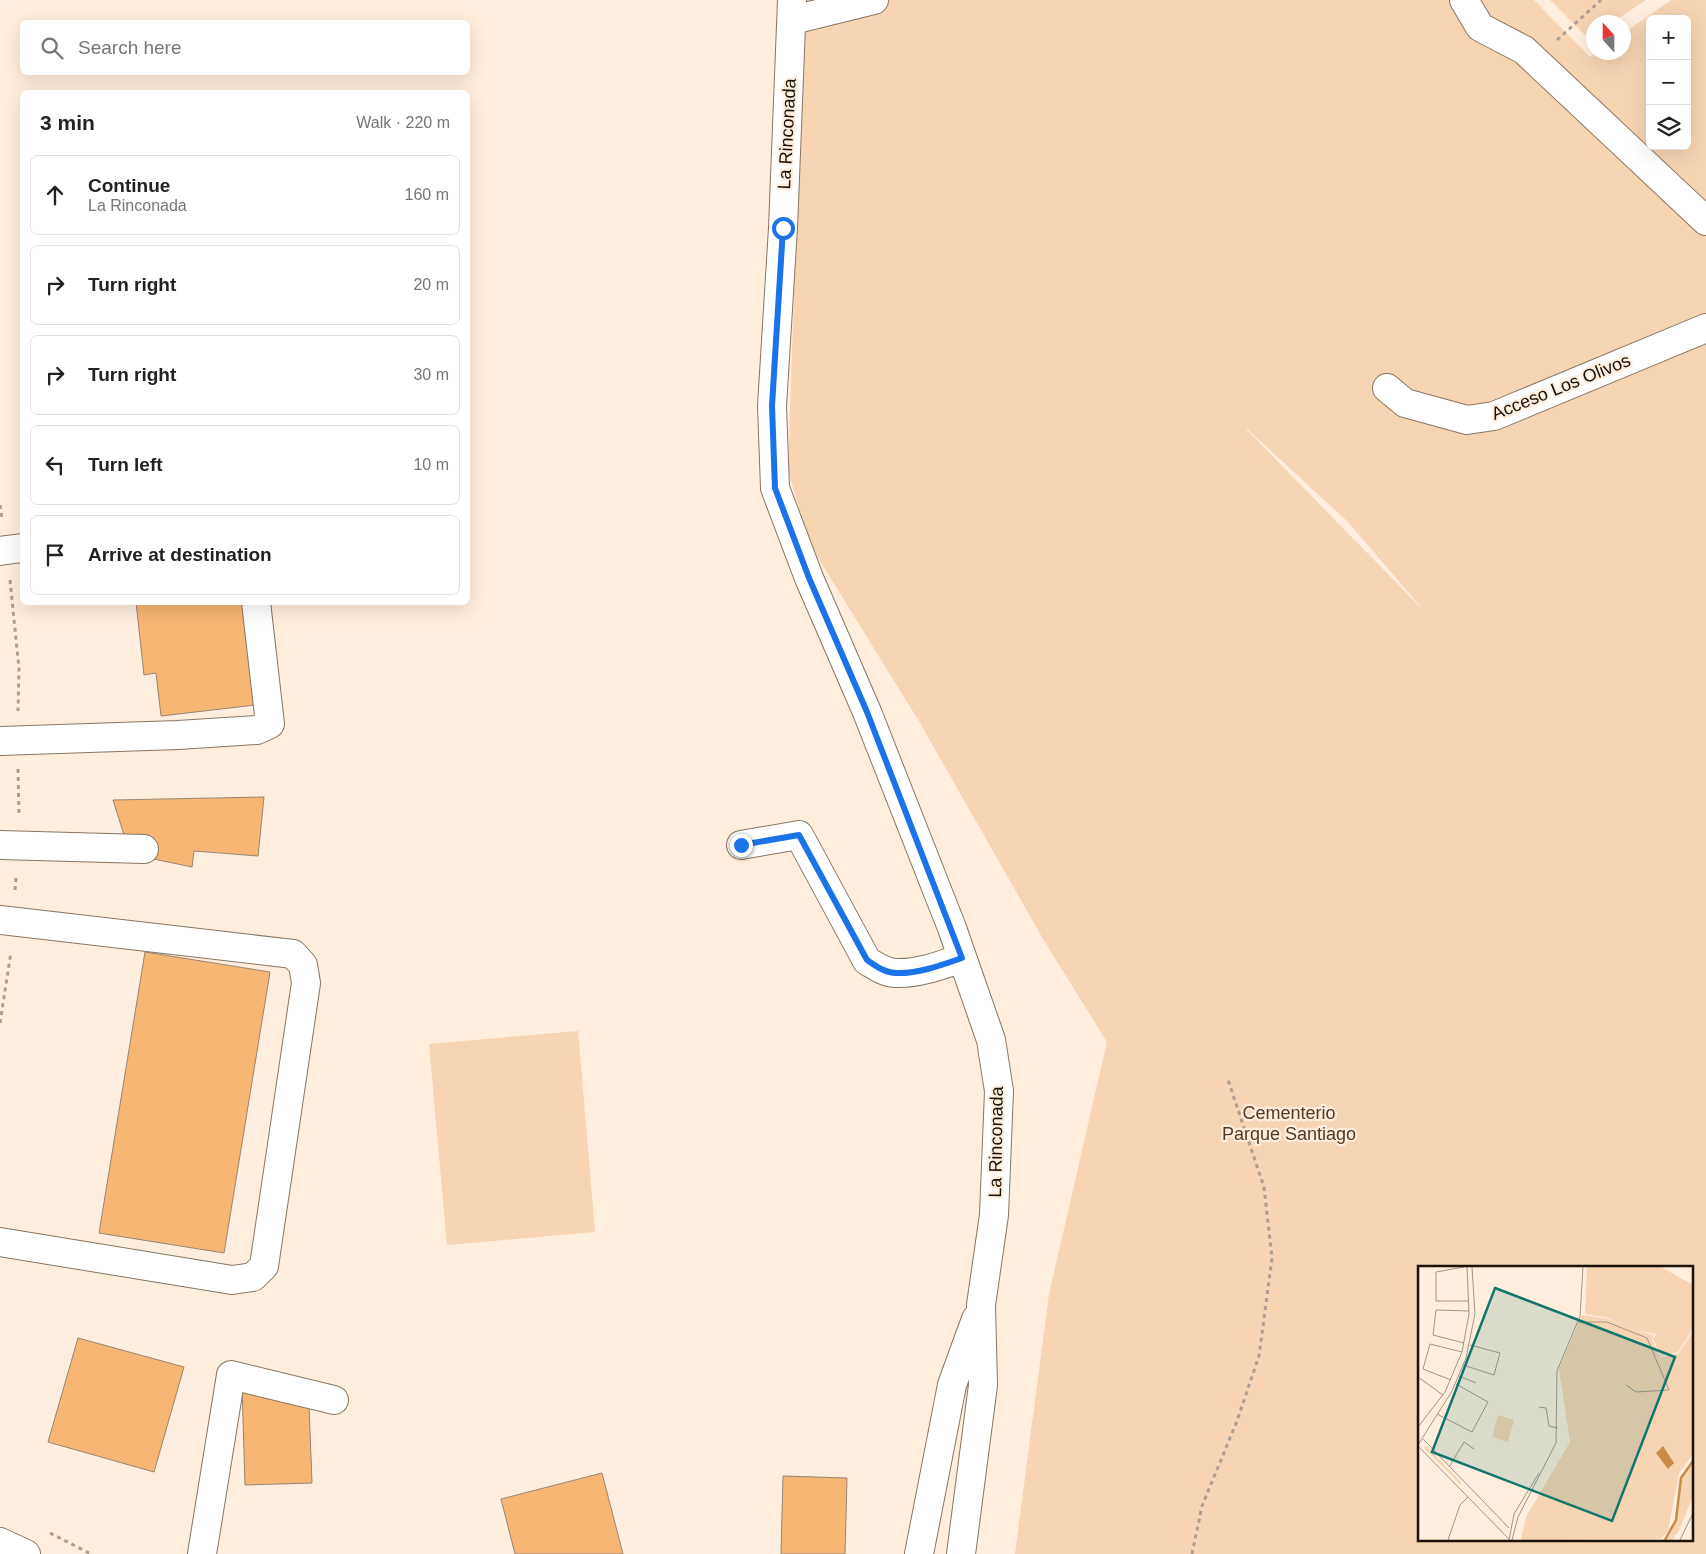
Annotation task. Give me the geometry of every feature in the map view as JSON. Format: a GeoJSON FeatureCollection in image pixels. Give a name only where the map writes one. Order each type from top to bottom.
{"type":"FeatureCollection","features":[{"type":"Feature","properties":{"kind":"street"},"geometry":{"type":"LineString","coordinates":[[792,10],[874,0]]}},
{"type":"Feature","properties":{"kind":"street"},"geometry":{"type":"LineString","coordinates":[[1464,0],[1480,27],[1524,50],[1706,222]]}},
{"type":"Feature","properties":{"kind":"street","name":"La Rinconada"},"geometry":{"type":"LineString","coordinates":[[792,10],[772,406],[775,488],[809,578],[867,712],[962,958],[991,1040],[1000,1091],[994,1215],[981,1305],[983,1385],[960,1554]]}},
{"type":"Feature","properties":{"kind":"street","name":"Acceso Los Olivos"},"geometry":{"type":"LineString","coordinates":[[1387,388],[1405,403],[1467,420],[1494,416],[1706,328]]}},
{"type":"Feature","properties":{"kind":"street"},"geometry":{"type":"LineString","coordinates":[[0,551],[20,548]]}},
{"type":"Feature","properties":{"kind":"street"},"geometry":{"type":"LineString","coordinates":[[0,741],[178,735],[257,730],[270,724],[256,605]]}},
{"type":"Feature","properties":{"kind":"street"},"geometry":{"type":"LineString","coordinates":[[741,845],[799,835],[867,960],[880,969],[895,974],[934,967],[962,958]]}},
{"type":"Feature","properties":{"kind":"street"},"geometry":{"type":"LineString","coordinates":[[0,845],[144,849]]}},
{"type":"Feature","properties":{"kind":"street"},"geometry":{"type":"LineString","coordinates":[[0,920],[294,954],[303,965],[306,983],[264,1266],[253,1277],[232,1280],[0,1242]]}},
{"type":"Feature","properties":{"kind":"street","name":"La Rinconada"},"geometry":{"type":"LineString","coordinates":[[919,1554],[952,1385],[981,1305]]}},
{"type":"Feature","properties":{"kind":"street"},"geometry":{"type":"LineString","coordinates":[[202,1554],[231,1375],[334,1400]]}},
{"type":"Feature","properties":{"kind":"street"},"geometry":{"type":"LineString","coordinates":[[0,1542],[26,1554]]}},
{"type":"Feature","properties":{"kind":"path"},"geometry":{"type":"LineString","coordinates":[[1535,60],[1600,0]]}},
{"type":"Feature","properties":{"kind":"path"},"geometry":{"type":"LineString","coordinates":[[1192,1554],[1202,1506],[1237,1421],[1260,1356],[1272,1258],[1264,1187],[1228,1080]]}},
{"type":"Feature","properties":{"kind":"green space","name":"Cementerio Parque Santiago"},"geometry":{"type":"Polygon","coordinates":[[[804,0],[1534,0],[1586,53],[1586,60],[1631,60],[1631,28],[1646,18],[1646,150],[1691,150],[1691,15],[1650,15],[1671,0],[1706,0],[1706,1554],[1015,1554],[1049,1294],[1107,1042],[1043,939],[920,723],[809,543],[788,470],[804,0]],[[1246,428],[1427,614],[1347,521],[1246,428]]]}},
{"type":"Feature","properties":{"kind":"green space"},"geometry":{"type":"Polygon","coordinates":[[[1550,0],[1646,0],[1624,15],[1586,15],[1586,36],[1550,0]]]}},
{"type":"Feature","properties":{"kind":"green space"},"geometry":{"type":"Polygon","coordinates":[[[578,1031],[595,1232],[447,1245],[429,1044],[578,1031]]]}},
{"type":"Feature","properties":{"kind":"building"},"geometry":{"type":"Polygon","coordinates":[[[136,605],[252,605],[264,704],[161,716],[156,673],[144,675],[136,605]]]}},
{"type":"Feature","properties":{"kind":"building"},"geometry":{"type":"Polygon","coordinates":[[[264,797],[258,856],[194,851],[192,867],[144,857],[124,835],[113,800],[264,797]]]}},
{"type":"Feature","properties":{"kind":"building"},"geometry":{"type":"Polygon","coordinates":[[[145,952],[270,972],[224,1253],[99,1233],[145,952]]]}},
{"type":"Feature","properties":{"kind":"building"},"geometry":{"type":"Polygon","coordinates":[[[78,1338],[184,1367],[154,1472],[48,1442],[78,1338]]]}},
{"type":"Feature","properties":{"kind":"building"},"geometry":{"type":"Polygon","coordinates":[[[242,1386],[309,1405],[312,1483],[245,1485],[242,1386]]]}},
{"type":"Feature","properties":{"kind":"building"},"geometry":{"type":"Polygon","coordinates":[[[602,1473],[623,1554],[515,1554],[501,1499],[602,1473]]]}},
{"type":"Feature","properties":{"kind":"building"},"geometry":{"type":"Polygon","coordinates":[[[783,1476],[847,1478],[845,1554],[781,1554],[783,1476]]]}},
{"type":"Feature","properties":{"kind":"route"},"geometry":{"type":"LineString","coordinates":[[741,845],[799,835],[867,960],[880,969],[895,974],[934,967],[962,958],[867,712],[809,578],[775,488],[772,406],[783,228]]}}]}
